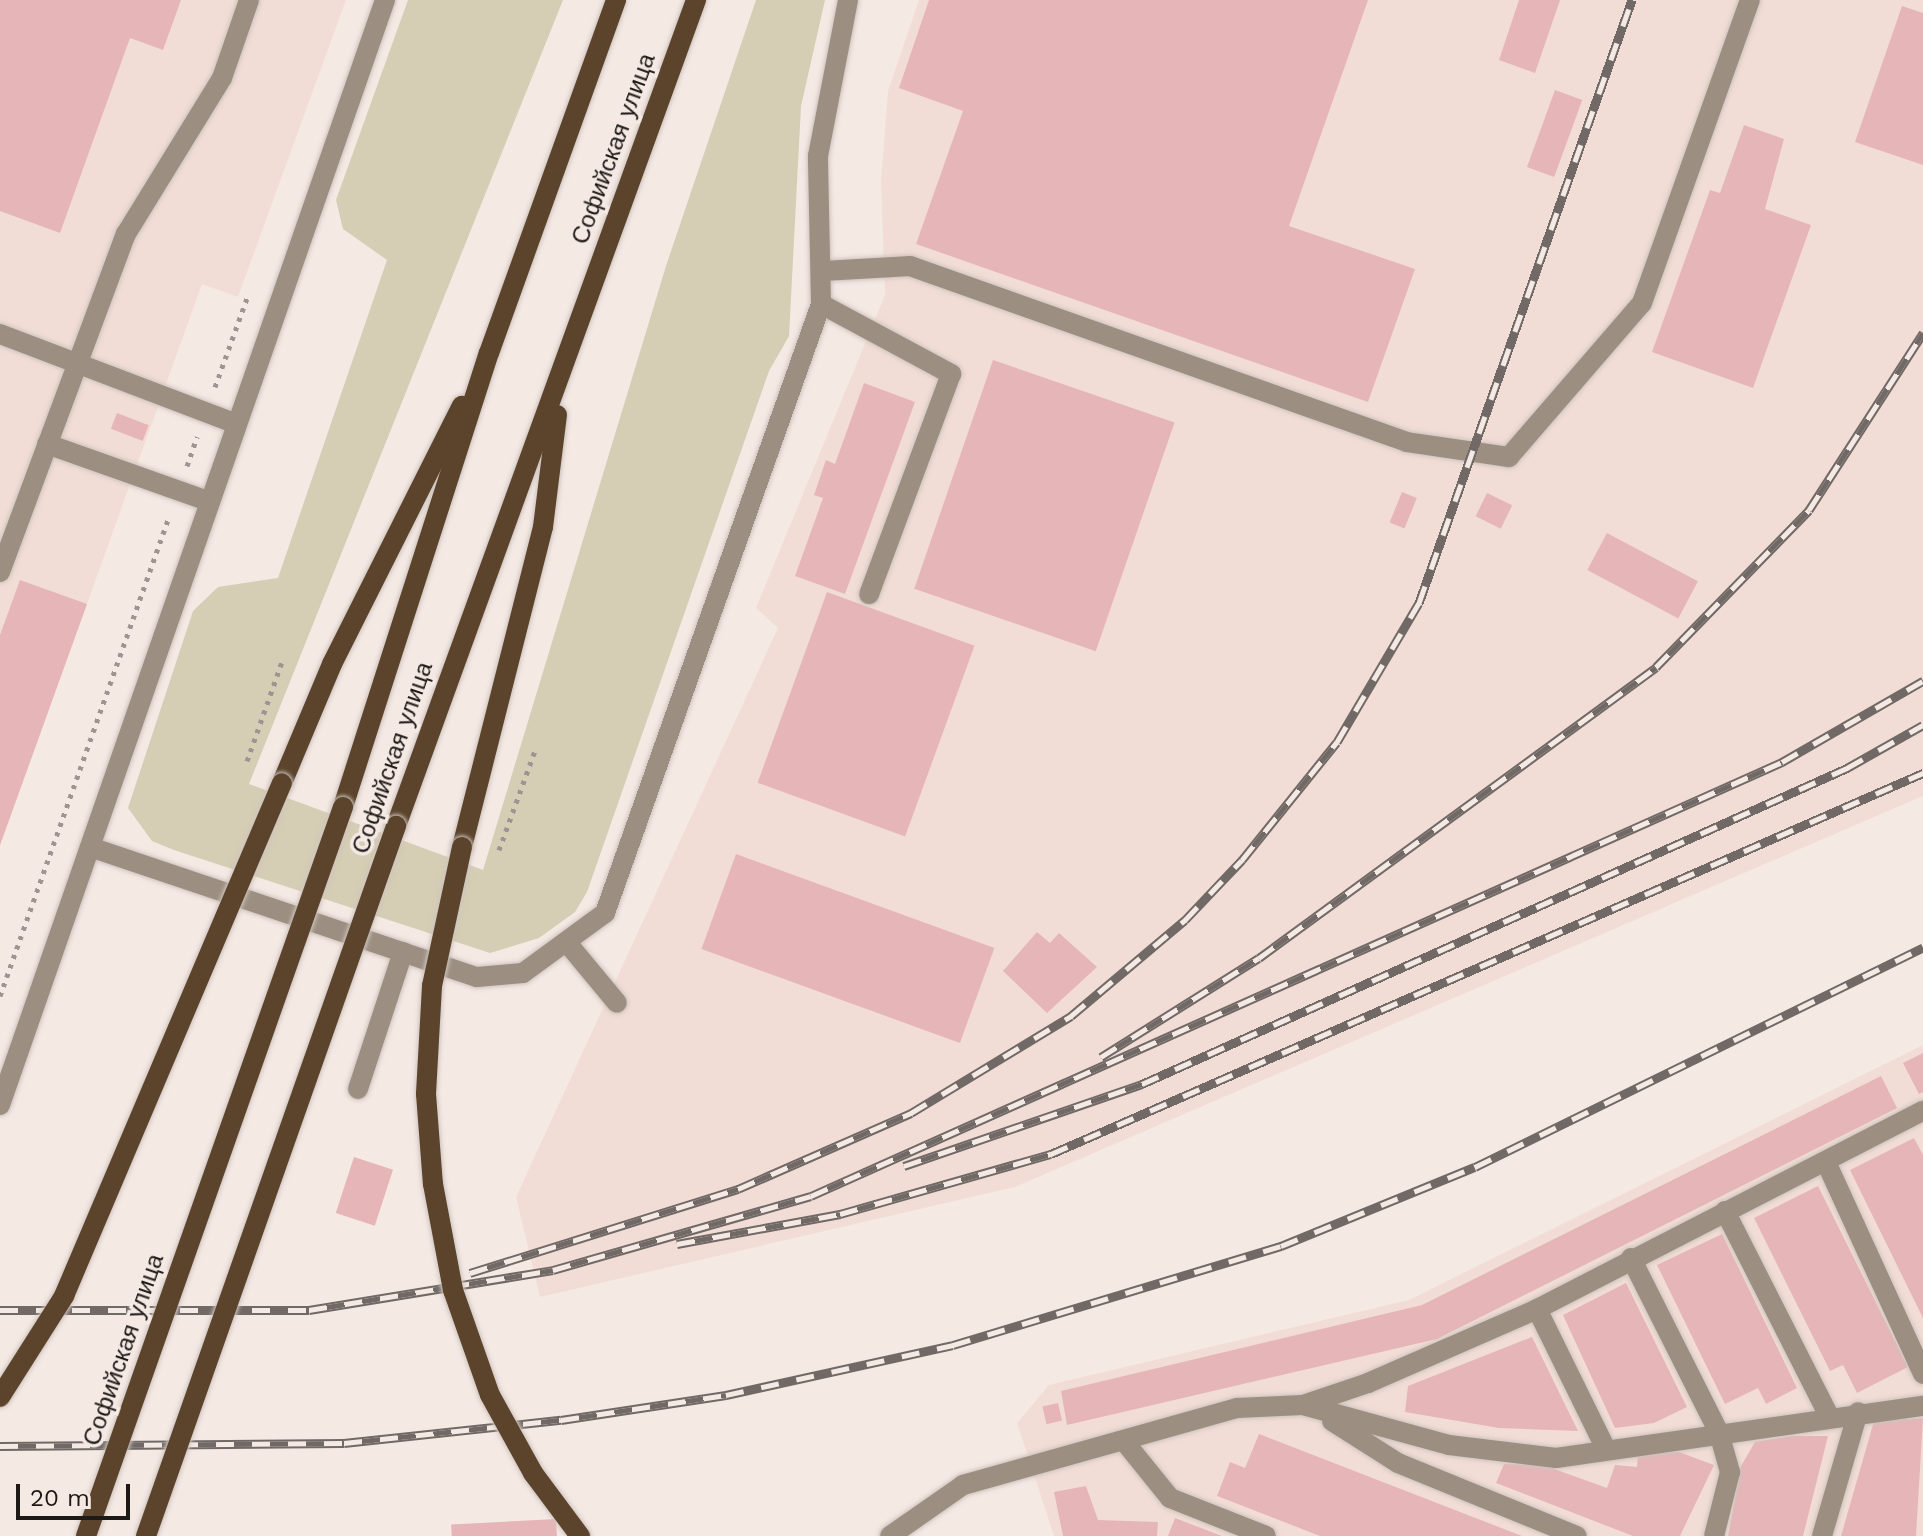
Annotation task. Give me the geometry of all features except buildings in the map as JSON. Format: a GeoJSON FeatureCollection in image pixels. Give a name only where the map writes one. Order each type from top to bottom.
{"type":"FeatureCollection","features":[{"type":"Feature","properties":{"kind":"main road","name":"Софийская улица"},"geometry":{"type":"LineString","coordinates":[[86,1536],[343,807],[489,353],[616,0]]}},
{"type":"Feature","properties":{"kind":"main road","name":"Софийская улица"},"geometry":{"type":"LineString","coordinates":[[146,1536],[396,826],[562,383],[696,0]]}},
{"type":"Feature","properties":{"kind":"main road"},"geometry":{"type":"LineString","coordinates":[[0,1397],[64,1296],[332,664],[489,353]]}},
{"type":"Feature","properties":{"kind":"main road"},"geometry":{"type":"LineString","coordinates":[[562,383],[543,527],[462,847],[432,986],[426,1094],[433,1184],[453,1290],[490,1395],[533,1473],[580,1536]]}},
{"type":"Feature","properties":{"kind":"street"},"geometry":{"type":"LineString","coordinates":[[0,572],[126,234],[222,78],[249,0]]}},
{"type":"Feature","properties":{"kind":"street"},"geometry":{"type":"LineString","coordinates":[[0,1105],[234,423],[385,0]]}},
{"type":"Feature","properties":{"kind":"street"},"geometry":{"type":"LineString","coordinates":[[90,847],[477,977],[523,973],[569,945],[605,913],[621,877],[821,304],[824,271],[818,156],[848,0]]}},
{"type":"Feature","properties":{"kind":"street"},"geometry":{"type":"LineString","coordinates":[[824,271],[910,266],[1407,442],[1509,457],[1642,303],[1750,0]]}},
{"type":"Feature","properties":{"kind":"street"},"geometry":{"type":"LineString","coordinates":[[821,304],[951,374],[869,594]]}},
{"type":"Feature","properties":{"kind":"street"},"geometry":{"type":"LineString","coordinates":[[0,334],[75,366],[234,423]]}},
{"type":"Feature","properties":{"kind":"street"},"geometry":{"type":"LineString","coordinates":[[47,444],[208,501]]}},
{"type":"Feature","properties":{"kind":"street"},"geometry":{"type":"LineString","coordinates":[[569,945],[617,1003]]}},
{"type":"Feature","properties":{"kind":"street"},"geometry":{"type":"LineString","coordinates":[[358,1089],[403,952]]}},
{"type":"Feature","properties":{"kind":"street"},"geometry":{"type":"LineString","coordinates":[[1303,1405],[1537,1309],[1631,1258],[1922,1113]]}},
{"type":"Feature","properties":{"kind":"street"},"geometry":{"type":"LineString","coordinates":[[1826,1162],[1923,1374]]}},
{"type":"Feature","properties":{"kind":"street"},"geometry":{"type":"LineString","coordinates":[[1725,1211],[1829,1416]]}},
{"type":"Feature","properties":{"kind":"street"},"geometry":{"type":"LineString","coordinates":[[1631,1258],[1719,1433],[1730,1472],[1714,1536]]}},
{"type":"Feature","properties":{"kind":"street"},"geometry":{"type":"LineString","coordinates":[[1537,1309],[1604,1445]]}},
{"type":"Feature","properties":{"kind":"street"},"geometry":{"type":"LineString","coordinates":[[1303,1405],[1398,1463],[1577,1536]]}},
{"type":"Feature","properties":{"kind":"street"},"geometry":{"type":"LineString","coordinates":[[890,1536],[963,1485],[1237,1408],[1303,1405],[1494,1454],[1556,1458],[1604,1445],[1923,1406]]}},
{"type":"Feature","properties":{"kind":"street"},"geometry":{"type":"LineString","coordinates":[[1822,1536],[1858,1412]]}},
{"type":"Feature","properties":{"kind":"street"},"geometry":{"type":"LineString","coordinates":[[1124,1441],[1170,1498],[1266,1536]]}},
{"type":"Feature","properties":{"kind":"path"},"geometry":{"type":"LineString","coordinates":[[247,761],[283,659]]}},
{"type":"Feature","properties":{"kind":"path"},"geometry":{"type":"LineString","coordinates":[[499,850],[536,748]]}},
{"type":"Feature","properties":{"kind":"shaded area"},"geometry":{"type":"Polygon","coordinates":[[[0,0],[346,0],[238,297],[202,284],[0,846],[0,0]]]}},
{"type":"Feature","properties":{"kind":"shaded area"},"geometry":{"type":"Polygon","coordinates":[[[408,0],[563,0],[249,784],[483,870],[666,266],[756,0],[825,0],[801,106],[789,336],[769,371],[587,892],[575,912],[539,938],[490,953],[174,850],[152,841],[128,808],[193,611],[218,587],[278,578],[387,260],[343,229],[336,200],[408,0]]]}},
{"type":"Feature","properties":{"kind":"shaded area"},"geometry":{"type":"Polygon","coordinates":[[[919,0],[1923,0],[1923,796],[1015,1187],[540,1297],[516,1197],[778,628],[756,608],[885,295],[881,180],[888,91],[919,0]]]}},
{"type":"Feature","properties":{"kind":"shaded area"},"geometry":{"type":"Polygon","coordinates":[[[1923,1045],[1923,1536],[1054,1536],[1017,1423],[1049,1385],[1409,1300],[1923,1045]]]}},
{"type":"Feature","properties":{"kind":"railway"},"geometry":{"type":"LineString","coordinates":[[470,1273],[738,1189],[911,1113],[1071,1016],[1185,920],[1242,860],[1337,742],[1419,603],[1632,0]]}},
{"type":"Feature","properties":{"kind":"railway"},"geometry":{"type":"LineString","coordinates":[[1101,1057],[1259,958],[1656,667],[1809,510],[1923,333]]}},
{"type":"Feature","properties":{"kind":"railway"},"geometry":{"type":"LineString","coordinates":[[0,1310],[309,1310],[553,1270],[811,1196],[1782,762],[1923,681]]}},
{"type":"Feature","properties":{"kind":"railway"},"geometry":{"type":"LineString","coordinates":[[904,1166],[1142,1084],[1847,768],[1923,725]]}},
{"type":"Feature","properties":{"kind":"railway"},"geometry":{"type":"LineString","coordinates":[[677,1244],[840,1214],[1051,1154],[1923,773]]}},
{"type":"Feature","properties":{"kind":"railway"},"geometry":{"type":"LineString","coordinates":[[0,1446],[344,1443],[561,1420],[726,1395],[953,1345],[1281,1246],[1475,1167],[1923,948]]}}]}
